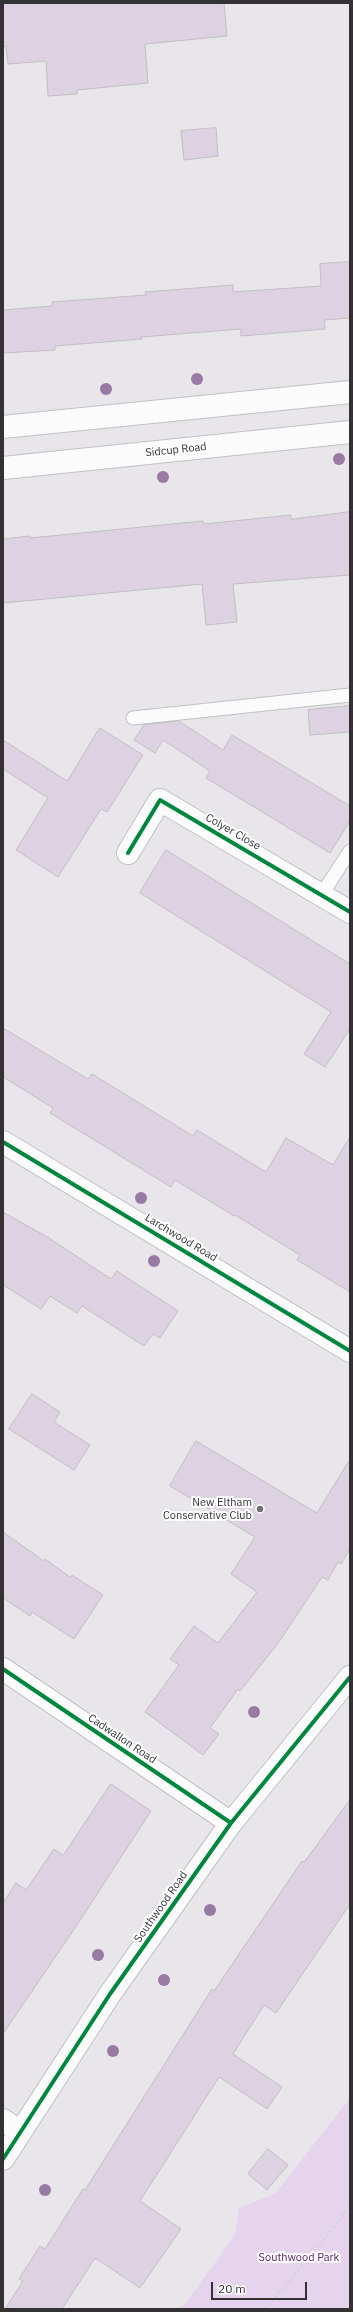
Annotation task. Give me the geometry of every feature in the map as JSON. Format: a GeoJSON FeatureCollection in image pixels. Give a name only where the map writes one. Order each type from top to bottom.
{"type":"FeatureCollection","features":[{"type":"Feature","properties":{"kind":"main road"},"geometry":{"type":"LineString","coordinates":[[3,427],[350,392]]}},
{"type":"Feature","properties":{"kind":"main road","name":"Sidcup Road"},"geometry":{"type":"LineString","coordinates":[[3,468],[350,432]]}},
{"type":"Feature","properties":{"kind":"main road","name":"Colyer Close"},"geometry":{"type":"LineString","coordinates":[[128,854],[160,800],[322,894],[350,912]]}},
{"type":"Feature","properties":{"kind":"main road","name":"Larchwood Road"},"geometry":{"type":"LineString","coordinates":[[3,1142],[350,1351]]}},
{"type":"Feature","properties":{"kind":"main road","name":"Cadwallon Road"},"geometry":{"type":"LineString","coordinates":[[3,1669],[231,1823]]}},
{"type":"Feature","properties":{"kind":"main road","name":"Southwood Road"},"geometry":{"type":"LineString","coordinates":[[3,2159],[12,2126],[110,1994],[231,1823],[350,1677]]}},
{"type":"Feature","properties":{"kind":"lane"},"geometry":{"type":"LineString","coordinates":[[133,718],[350,695]]}},
{"type":"Feature","properties":{"kind":"lane"},"geometry":{"type":"LineString","coordinates":[[322,894],[350,851]]}},
{"type":"Feature","properties":{"kind":"path"},"geometry":{"type":"LineString","coordinates":[[266,2309],[350,2207]]}},
{"type":"Feature","properties":{"kind":"green space","name":"Southwood Park"},"geometry":{"type":"Polygon","coordinates":[[[350,2098],[350,2309],[176,2309],[186,2303],[235,2235],[239,2208],[275,2194],[350,2098]]]}},
{"type":"Feature","properties":{"kind":"building"},"geometry":{"type":"Polygon","coordinates":[[[3,3],[224,3],[227,36],[145,44],[148,83],[77,90],[77,94],[48,96],[46,61],[8,64],[6,46],[3,47],[3,3]]]}},
{"type":"Feature","properties":{"kind":"building"},"geometry":{"type":"Polygon","coordinates":[[[216,128],[218,156],[184,160],[181,131],[216,128]]]}},
{"type":"Feature","properties":{"kind":"building"},"geometry":{"type":"Polygon","coordinates":[[[350,262],[350,318],[324,320],[325,329],[241,336],[241,329],[55,346],[55,350],[3,353],[3,310],[52,306],[52,302],[146,295],[145,292],[233,285],[233,292],[321,286],[320,264],[350,262]]]}},
{"type":"Feature","properties":{"kind":"building"},"geometry":{"type":"Polygon","coordinates":[[[350,512],[350,575],[233,584],[237,622],[206,625],[202,584],[3,603],[3,539],[30,536],[30,538],[203,521],[204,524],[291,515],[291,519],[350,512]]]}},
{"type":"Feature","properties":{"kind":"building"},"geometry":{"type":"Polygon","coordinates":[[[350,706],[350,732],[310,735],[308,710],[350,706]]]}},
{"type":"Feature","properties":{"kind":"building"},"geometry":{"type":"Polygon","coordinates":[[[179,721],[223,750],[232,735],[350,806],[350,821],[330,853],[206,778],[210,771],[163,740],[155,753],[134,740],[144,725],[179,721]]]}},
{"type":"Feature","properties":{"kind":"building"},"geometry":{"type":"Polygon","coordinates":[[[100,728],[143,755],[107,812],[101,809],[58,877],[16,850],[48,798],[3,769],[3,740],[67,781],[100,728]]]}},
{"type":"Feature","properties":{"kind":"building"},"geometry":{"type":"Polygon","coordinates":[[[166,850],[350,964],[350,1029],[325,1067],[304,1054],[331,1012],[140,893],[166,850]]]}},
{"type":"Feature","properties":{"kind":"building"},"geometry":{"type":"Polygon","coordinates":[[[3,1028],[88,1079],[92,1074],[193,1136],[197,1130],[266,1172],[286,1138],[333,1165],[350,1137],[350,1292],[297,1260],[300,1255],[235,1215],[234,1216],[175,1180],[171,1187],[50,1113],[53,1108],[3,1077],[3,1028]]]}},
{"type":"Feature","properties":{"kind":"building"},"geometry":{"type":"Polygon","coordinates":[[[3,1212],[49,1238],[111,1279],[117,1271],[178,1311],[160,1338],[153,1334],[144,1346],[82,1306],[77,1313],[50,1296],[41,1309],[3,1285],[3,1212]]]}},
{"type":"Feature","properties":{"kind":"building"},"geometry":{"type":"Polygon","coordinates":[[[32,1394],[60,1412],[54,1422],[90,1445],[74,1470],[9,1429],[32,1394]]]}},
{"type":"Feature","properties":{"kind":"building"},"geometry":{"type":"Polygon","coordinates":[[[196,1441],[317,1513],[350,1459],[350,1549],[341,1564],[338,1562],[328,1580],[322,1577],[279,1642],[240,1691],[238,1689],[210,1728],[219,1734],[203,1755],[145,1712],[179,1665],[170,1659],[194,1626],[218,1643],[257,1592],[231,1574],[255,1537],[170,1486],[196,1441]]]}},
{"type":"Feature","properties":{"kind":"building"},"geometry":{"type":"Polygon","coordinates":[[[3,1532],[44,1561],[45,1559],[70,1577],[72,1575],[103,1595],[74,1639],[32,1612],[30,1616],[3,1598],[3,1532]]]}},
{"type":"Feature","properties":{"kind":"building"},"geometry":{"type":"Polygon","coordinates":[[[111,1784],[151,1811],[77,1925],[3,2034],[3,1903],[16,1883],[26,1890],[54,1849],[63,1855],[111,1784]]]}},
{"type":"Feature","properties":{"kind":"building"},"geometry":{"type":"Polygon","coordinates":[[[350,1800],[350,1904],[276,2013],[264,2005],[233,2054],[282,2087],[267,2109],[219,2077],[140,2201],[181,2229],[140,2288],[95,2258],[62,2309],[5,2309],[23,2281],[19,2279],[40,2246],[45,2249],[83,2189],[85,2190],[212,1989],[214,1991],[302,1861],[304,1862],[350,1800]]]}},
{"type":"Feature","properties":{"kind":"building"},"geometry":{"type":"Polygon","coordinates":[[[268,2149],[288,2165],[267,2190],[248,2174],[268,2149]]]}},
{"type":"Feature","properties":{"kind":"cycle path"},"geometry":{"type":"LineString","coordinates":[[128,853],[160,800],[350,912]]}},
{"type":"Feature","properties":{"kind":"cycle path"},"geometry":{"type":"LineString","coordinates":[[3,1142],[350,1351]]}},
{"type":"Feature","properties":{"kind":"cycle path"},"geometry":{"type":"LineString","coordinates":[[3,1669],[231,1823]]}},
{"type":"Feature","properties":{"kind":"cycle path"},"geometry":{"type":"LineString","coordinates":[[3,2159],[110,1994],[231,1823],[350,1677]]}},
{"type":"Feature","properties":{"kind":"place","name":"New Eltham Conservative Club"},"geometry":{"type":"Point","coordinates":[260,1509]}}]}
